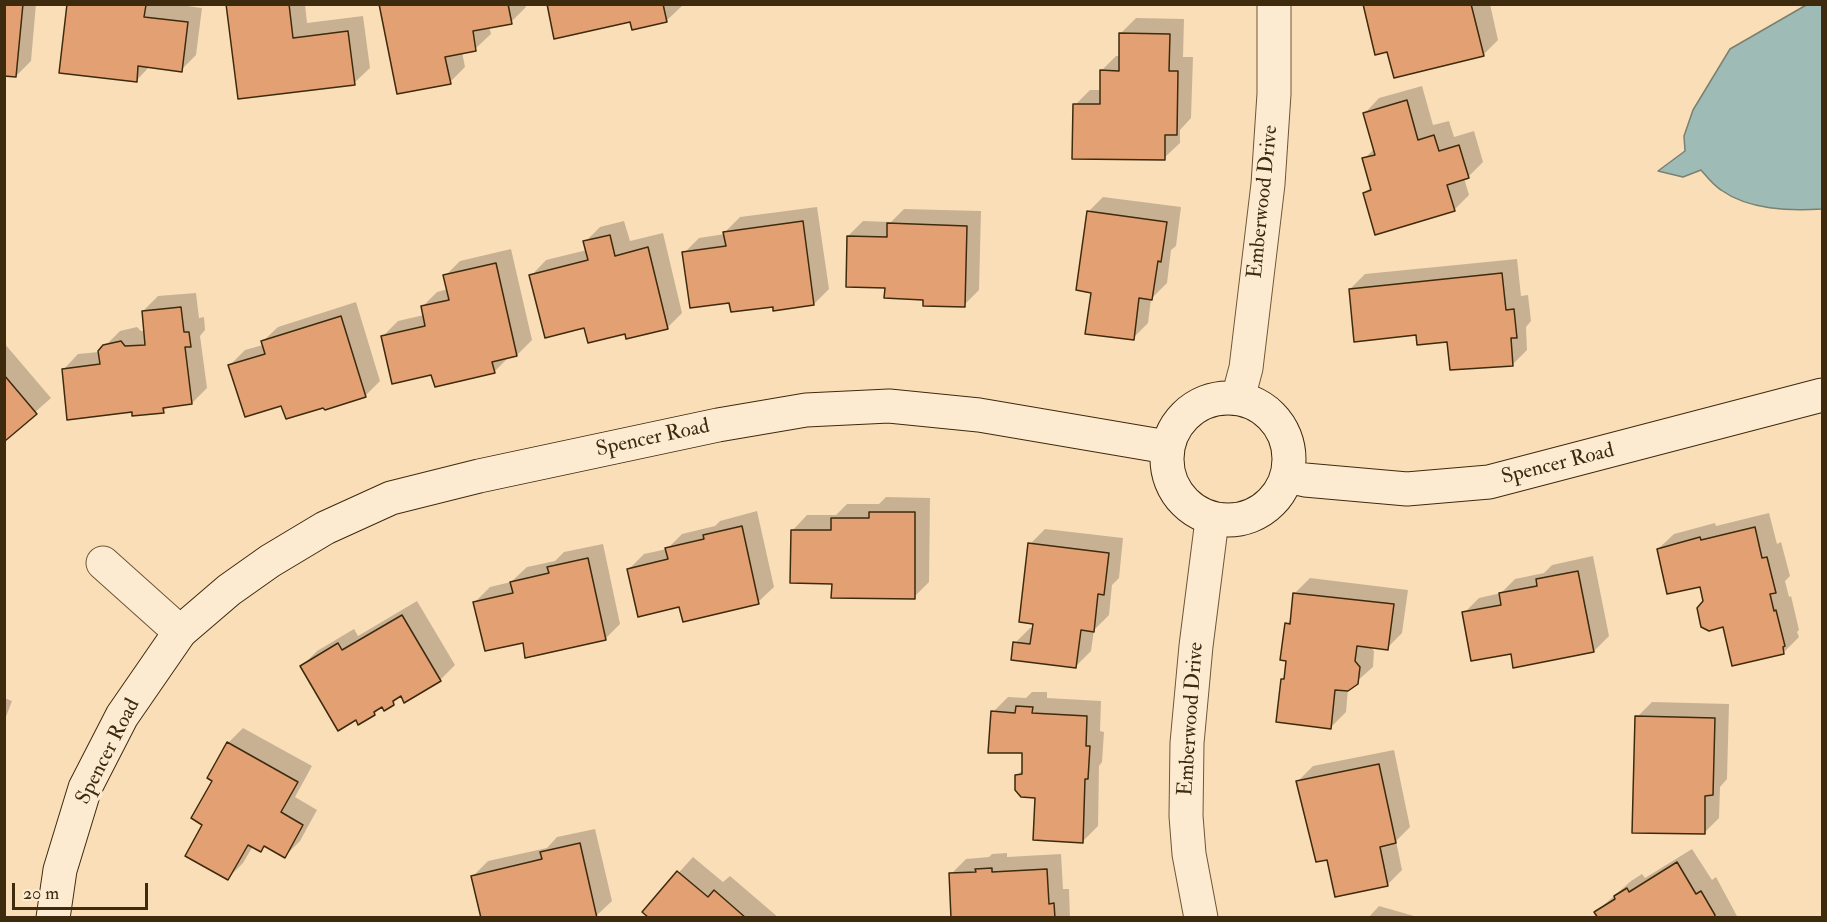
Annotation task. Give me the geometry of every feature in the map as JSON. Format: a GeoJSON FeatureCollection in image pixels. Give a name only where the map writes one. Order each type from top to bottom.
{"type":"FeatureCollection","features":[{"type":"Feature","properties":{"kind":"main road","name":"Emberwood Drive"},"geometry":{"type":"LineString","coordinates":[[1238,398],[1246,368],[1268,184],[1274,94],[1274,4]]}},
{"type":"Feature","properties":{"kind":"main road","name":"Spencer Road"},"geometry":{"type":"LineString","coordinates":[[1287,476],[1305,480],[1407,489],[1489,482],[1822,396]]}},
{"type":"Feature","properties":{"kind":"main road"},"geometry":{"type":"LineString","coordinates":[[1219,398],[1238,398],[1257,405],[1274,418],[1285,436],[1290,456],[1287,476],[1279,494],[1266,508],[1250,518],[1231,521],[1212,520],[1195,512],[1181,500],[1171,484],[1166,466],[1167,447],[1174,430],[1185,415],[1201,403],[1219,398]]}},
{"type":"Feature","properties":{"kind":"main road","name":"Spencer Road"},"geometry":{"type":"LineString","coordinates":[[53,918],[60,870],[85,788],[122,716],[180,632],[229,590],[270,561],[325,528],[391,498],[479,476],[718,425],[806,410],[890,406],[979,415],[1167,447]]}},
{"type":"Feature","properties":{"kind":"main road","name":"Emberwood Drive"},"geometry":{"type":"LineString","coordinates":[[1201,918],[1189,855],[1186,816],[1187,743],[1196,646],[1212,520]]}},
{"type":"Feature","properties":{"kind":"main road"},"geometry":{"type":"LineString","coordinates":[[103,563],[180,632]]}},
{"type":"Feature","properties":{"kind":"water"},"geometry":{"type":"Polygon","coordinates":[[[1808,4],[1822,5],[1822,209],[1770,208],[1744,202],[1721,190],[1701,170],[1683,177],[1658,171],[1685,151],[1684,136],[1693,110],[1730,49],[1808,4]]]}},
{"type":"Feature","properties":{"kind":"building"},"geometry":{"type":"Polygon","coordinates":[[[4,4],[23,4],[16,77],[4,76],[4,4]]]}},
{"type":"Feature","properties":{"kind":"building"},"geometry":{"type":"Polygon","coordinates":[[[67,4],[146,5],[144,17],[188,22],[182,72],[138,66],[137,82],[59,73],[67,4]]]}},
{"type":"Feature","properties":{"kind":"building"},"geometry":{"type":"Polygon","coordinates":[[[226,4],[289,4],[293,38],[348,31],[355,85],[238,99],[226,4]]]}},
{"type":"Feature","properties":{"kind":"building"},"geometry":{"type":"Polygon","coordinates":[[[379,4],[508,4],[512,24],[473,31],[476,51],[445,57],[451,84],[397,94],[379,4]]]}},
{"type":"Feature","properties":{"kind":"building"},"geometry":{"type":"Polygon","coordinates":[[[547,4],[663,4],[667,22],[632,30],[630,22],[554,39],[547,4]]]}},
{"type":"Feature","properties":{"kind":"building"},"geometry":{"type":"Polygon","coordinates":[[[1363,4],[1471,4],[1484,56],[1394,78],[1387,52],[1375,55],[1363,4]]]}},
{"type":"Feature","properties":{"kind":"building"},"geometry":{"type":"Polygon","coordinates":[[[1119,33],[1170,34],[1169,71],[1178,71],[1177,135],[1165,135],[1165,160],[1072,159],[1073,104],[1100,104],[1100,70],[1119,71],[1119,33]]]}},
{"type":"Feature","properties":{"kind":"building"},"geometry":{"type":"Polygon","coordinates":[[[1407,100],[1418,140],[1434,135],[1439,151],[1459,145],[1469,178],[1447,185],[1455,211],[1375,235],[1363,193],[1371,190],[1362,158],[1375,155],[1363,113],[1407,100]]]}},
{"type":"Feature","properties":{"kind":"building"},"geometry":{"type":"Polygon","coordinates":[[[1087,211],[1167,222],[1152,300],[1139,298],[1134,340],[1085,334],[1091,293],[1076,290],[1087,211]]]}},
{"type":"Feature","properties":{"kind":"building"},"geometry":{"type":"Polygon","coordinates":[[[803,221],[814,305],[773,311],[773,307],[731,312],[729,303],[690,308],[682,252],[726,246],[723,232],[803,221]]]}},
{"type":"Feature","properties":{"kind":"building"},"geometry":{"type":"Polygon","coordinates":[[[887,223],[967,226],[965,307],[923,306],[923,300],[884,298],[885,288],[846,287],[847,236],[887,237],[887,223]]]}},
{"type":"Feature","properties":{"kind":"building"},"geometry":{"type":"Polygon","coordinates":[[[610,235],[615,256],[648,247],[668,329],[626,339],[625,334],[588,343],[584,328],[545,338],[529,275],[588,260],[583,241],[610,235]]]}},
{"type":"Feature","properties":{"kind":"building"},"geometry":{"type":"Polygon","coordinates":[[[496,263],[517,356],[492,362],[495,373],[435,387],[431,375],[392,384],[381,336],[425,326],[421,306],[449,300],[443,275],[496,263]]]}},
{"type":"Feature","properties":{"kind":"building"},"geometry":{"type":"Polygon","coordinates":[[[1502,273],[1506,310],[1514,309],[1517,338],[1511,338],[1513,366],[1450,370],[1447,342],[1417,345],[1416,335],[1354,342],[1349,289],[1502,273]]]}},
{"type":"Feature","properties":{"kind":"building"},"geometry":{"type":"Polygon","coordinates":[[[181,307],[184,332],[189,332],[191,347],[185,347],[192,404],[163,408],[164,413],[132,416],[132,412],[67,420],[62,369],[100,364],[98,351],[103,345],[121,341],[125,346],[145,345],[142,311],[181,307]]]}},
{"type":"Feature","properties":{"kind":"building"},"geometry":{"type":"Polygon","coordinates":[[[341,316],[366,397],[286,419],[281,406],[245,417],[228,365],[265,354],[261,341],[341,316]]]}},
{"type":"Feature","properties":{"kind":"building"},"geometry":{"type":"Polygon","coordinates":[[[4,375],[37,414],[5,441],[4,441],[4,375]]]}},
{"type":"Feature","properties":{"kind":"building"},"geometry":{"type":"Polygon","coordinates":[[[869,512],[915,512],[915,599],[831,598],[832,584],[790,583],[791,530],[831,530],[831,518],[869,518],[869,512]]]}},
{"type":"Feature","properties":{"kind":"building"},"geometry":{"type":"Polygon","coordinates":[[[742,526],[759,604],[683,622],[679,607],[638,617],[627,569],[668,559],[665,548],[704,539],[703,535],[742,526]]]}},
{"type":"Feature","properties":{"kind":"building"},"geometry":{"type":"Polygon","coordinates":[[[1755,527],[1762,558],[1767,557],[1776,593],[1770,594],[1785,646],[1783,647],[1784,654],[1732,666],[1723,627],[1709,631],[1701,627],[1697,608],[1703,601],[1700,587],[1667,594],[1657,549],[1700,537],[1701,540],[1755,527]]]}},
{"type":"Feature","properties":{"kind":"building"},"geometry":{"type":"Polygon","coordinates":[[[1028,543],[1109,553],[1104,595],[1098,594],[1094,632],[1081,630],[1076,668],[1011,660],[1013,642],[1030,644],[1033,624],[1019,622],[1028,543]]]}},
{"type":"Feature","properties":{"kind":"building"},"geometry":{"type":"Polygon","coordinates":[[[588,558],[606,640],[525,658],[523,643],[485,651],[473,602],[513,593],[510,582],[549,573],[547,567],[588,558]]]}},
{"type":"Feature","properties":{"kind":"building"},"geometry":{"type":"Polygon","coordinates":[[[1578,571],[1594,652],[1513,668],[1511,654],[1471,661],[1462,612],[1501,605],[1499,593],[1537,586],[1536,579],[1578,571]]]}},
{"type":"Feature","properties":{"kind":"building"},"geometry":{"type":"Polygon","coordinates":[[[1293,593],[1394,604],[1388,650],[1357,646],[1355,661],[1360,667],[1358,684],[1348,691],[1335,690],[1331,729],[1276,722],[1281,679],[1284,679],[1286,661],[1280,660],[1285,623],[1290,624],[1293,593]]]}},
{"type":"Feature","properties":{"kind":"building"},"geometry":{"type":"Polygon","coordinates":[[[402,615],[441,681],[404,703],[401,696],[393,701],[394,705],[384,711],[382,707],[374,712],[375,715],[358,725],[356,720],[338,731],[300,666],[338,643],[342,650],[402,615]]]}},
{"type":"Feature","properties":{"kind":"building"},"geometry":{"type":"Polygon","coordinates":[[[1016,706],[1033,707],[1032,713],[1087,716],[1086,746],[1090,746],[1088,779],[1085,779],[1083,843],[1033,840],[1035,798],[1021,797],[1015,790],[1015,775],[1022,774],[1022,753],[988,753],[991,711],[1015,713],[1016,706]]]}},
{"type":"Feature","properties":{"kind":"building"},"geometry":{"type":"Polygon","coordinates":[[[1635,716],[1715,718],[1713,795],[1705,796],[1705,834],[1632,833],[1635,716]]]}},
{"type":"Feature","properties":{"kind":"building"},"geometry":{"type":"Polygon","coordinates":[[[227,742],[298,782],[281,812],[303,825],[285,858],[264,846],[261,852],[248,845],[228,880],[185,856],[202,825],[191,818],[212,781],[207,778],[227,742]]]}},
{"type":"Feature","properties":{"kind":"building"},"geometry":{"type":"Polygon","coordinates":[[[1379,764],[1396,843],[1380,847],[1388,886],[1335,897],[1327,860],[1316,862],[1296,781],[1379,764]]]}},
{"type":"Feature","properties":{"kind":"building"},"geometry":{"type":"Polygon","coordinates":[[[580,843],[597,918],[481,918],[471,876],[542,859],[540,852],[580,843]]]}},
{"type":"Feature","properties":{"kind":"building"},"geometry":{"type":"Polygon","coordinates":[[[1677,862],[1696,894],[1701,891],[1715,915],[1714,918],[1598,918],[1594,912],[1615,899],[1614,896],[1627,888],[1629,892],[1677,862]]]}},
{"type":"Feature","properties":{"kind":"building"},"geometry":{"type":"Polygon","coordinates":[[[992,868],[992,872],[1047,869],[1049,904],[1054,903],[1055,918],[951,918],[949,873],[976,872],[975,869],[992,868]]]}},
{"type":"Feature","properties":{"kind":"building"},"geometry":{"type":"Polygon","coordinates":[[[677,871],[708,897],[714,890],[746,918],[649,918],[642,912],[677,871]]]}}]}
